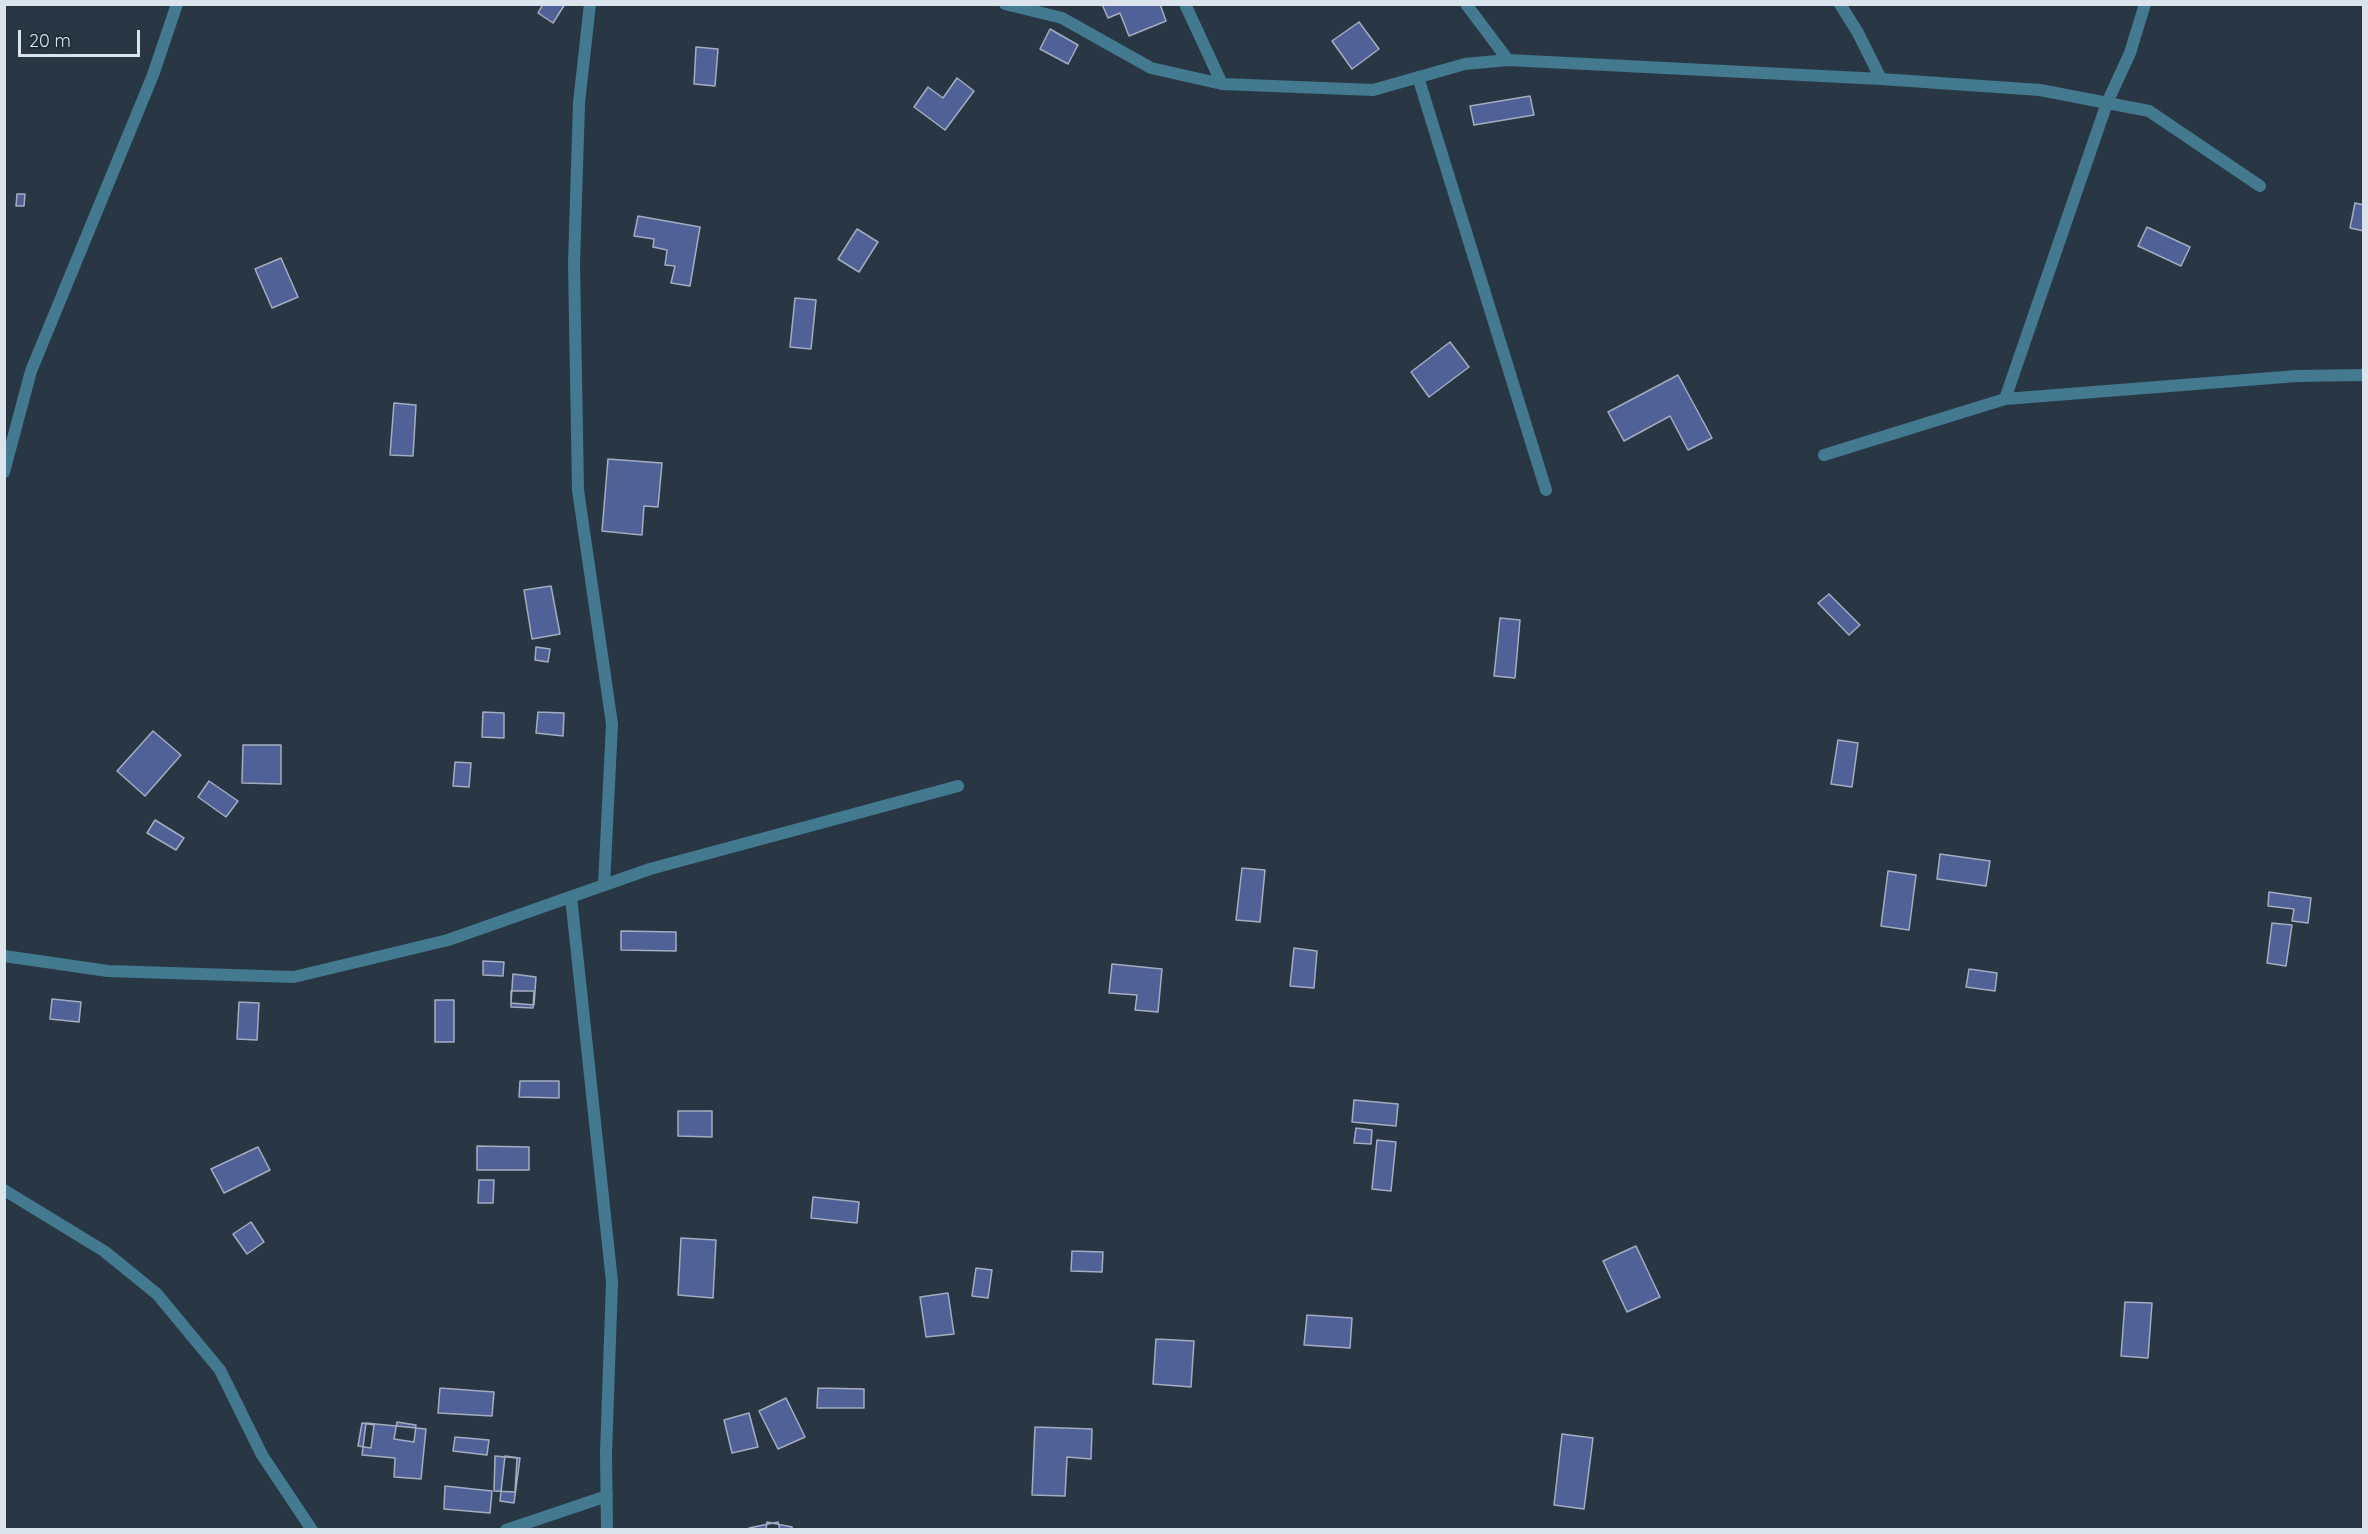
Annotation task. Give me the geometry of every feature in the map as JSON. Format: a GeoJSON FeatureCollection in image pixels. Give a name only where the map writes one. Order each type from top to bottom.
{"type":"FeatureCollection","features":[{"type":"Feature","properties":{"kind":"street"},"geometry":{"type":"LineString","coordinates":[[4,472],[31,371],[153,75],[177,4]]}},
{"type":"Feature","properties":{"kind":"street"},"geometry":{"type":"LineString","coordinates":[[590,4],[579,103],[574,287],[578,490],[612,724],[603,885]]}},
{"type":"Feature","properties":{"kind":"street"},"geometry":{"type":"LineString","coordinates":[[1005,4],[1062,18],[1151,69],[1222,84],[1372,90],[1465,64],[1508,60],[1881,79],[2040,90],[2149,111],[2260,186]]}},
{"type":"Feature","properties":{"kind":"street"},"geometry":{"type":"LineString","coordinates":[[1185,4],[1222,84]]}},
{"type":"Feature","properties":{"kind":"street"},"geometry":{"type":"LineString","coordinates":[[1466,4],[1508,60]]}},
{"type":"Feature","properties":{"kind":"street"},"geometry":{"type":"LineString","coordinates":[[1840,4],[1858,33],[1881,79]]}},
{"type":"Feature","properties":{"kind":"street"},"geometry":{"type":"LineString","coordinates":[[2005,399],[2107,103],[2130,53],[2145,4]]}},
{"type":"Feature","properties":{"kind":"street"},"geometry":{"type":"LineString","coordinates":[[1418,77],[1546,490]]}},
{"type":"Feature","properties":{"kind":"street"},"geometry":{"type":"LineString","coordinates":[[1824,455],[2005,399],[2297,376],[2364,375]]}},
{"type":"Feature","properties":{"kind":"street"},"geometry":{"type":"LineString","coordinates":[[4,956],[108,971],[294,977],[448,940],[650,869],[958,786]]}},
{"type":"Feature","properties":{"kind":"street"},"geometry":{"type":"LineString","coordinates":[[571,897],[612,1282],[606,1453],[607,1530]]}},
{"type":"Feature","properties":{"kind":"street"},"geometry":{"type":"LineString","coordinates":[[4,1190],[104,1251],[158,1294],[220,1370],[262,1455],[312,1530]]}},
{"type":"Feature","properties":{"kind":"street"},"geometry":{"type":"LineString","coordinates":[[506,1530],[607,1496]]}},
{"type":"Feature","properties":{"kind":"building"},"geometry":{"type":"Polygon","coordinates":[[[543,4],[565,4],[553,23],[538,13],[543,4]]]}},
{"type":"Feature","properties":{"kind":"building"},"geometry":{"type":"Polygon","coordinates":[[[1102,4],[1160,4],[1166,21],[1129,36],[1120,13],[1108,18],[1102,4]]]}},
{"type":"Feature","properties":{"kind":"building"},"geometry":{"type":"Polygon","coordinates":[[[1359,22],[1379,49],[1352,69],[1332,41],[1359,22]]]}},
{"type":"Feature","properties":{"kind":"building"},"geometry":{"type":"Polygon","coordinates":[[[1050,29],[1078,45],[1068,64],[1040,49],[1050,29]]]}},
{"type":"Feature","properties":{"kind":"building"},"geometry":{"type":"Polygon","coordinates":[[[696,47],[718,49],[715,86],[694,84],[696,47]]]}},
{"type":"Feature","properties":{"kind":"building"},"geometry":{"type":"Polygon","coordinates":[[[957,78],[974,91],[945,130],[914,107],[928,87],[943,98],[957,78]]]}},
{"type":"Feature","properties":{"kind":"building"},"geometry":{"type":"Polygon","coordinates":[[[1530,96],[1534,115],[1474,125],[1470,106],[1530,96]]]}},
{"type":"Feature","properties":{"kind":"building"},"geometry":{"type":"Polygon","coordinates":[[[17,194],[25,194],[24,206],[16,206],[17,194]]]}},
{"type":"Feature","properties":{"kind":"building"},"geometry":{"type":"Polygon","coordinates":[[[2355,203],[2364,205],[2364,231],[2350,228],[2355,203]]]}},
{"type":"Feature","properties":{"kind":"building"},"geometry":{"type":"Polygon","coordinates":[[[638,216],[700,227],[690,286],[671,283],[675,266],[665,265],[667,250],[653,247],[654,239],[634,236],[638,216]]]}},
{"type":"Feature","properties":{"kind":"building"},"geometry":{"type":"Polygon","coordinates":[[[2147,227],[2190,247],[2181,266],[2138,246],[2147,227]]]}},
{"type":"Feature","properties":{"kind":"building"},"geometry":{"type":"Polygon","coordinates":[[[857,229],[878,242],[859,272],[838,259],[857,229]]]}},
{"type":"Feature","properties":{"kind":"building"},"geometry":{"type":"Polygon","coordinates":[[[281,258],[298,297],[272,308],[255,269],[281,258]]]}},
{"type":"Feature","properties":{"kind":"building"},"geometry":{"type":"Polygon","coordinates":[[[795,298],[816,300],[811,349],[790,347],[795,298]]]}},
{"type":"Feature","properties":{"kind":"building"},"geometry":{"type":"Polygon","coordinates":[[[1450,342],[1469,367],[1429,397],[1411,372],[1450,342]]]}},
{"type":"Feature","properties":{"kind":"building"},"geometry":{"type":"Polygon","coordinates":[[[1678,375],[1712,438],[1688,450],[1670,416],[1624,441],[1608,412],[1678,375]]]}},
{"type":"Feature","properties":{"kind":"building"},"geometry":{"type":"Polygon","coordinates":[[[394,403],[416,405],[413,456],[390,455],[394,403]]]}},
{"type":"Feature","properties":{"kind":"building"},"geometry":{"type":"Polygon","coordinates":[[[608,459],[662,463],[658,507],[644,506],[642,535],[602,531],[608,459]]]}},
{"type":"Feature","properties":{"kind":"building"},"geometry":{"type":"Polygon","coordinates":[[[551,586],[560,634],[532,639],[524,590],[551,586]]]}},
{"type":"Feature","properties":{"kind":"building"},"geometry":{"type":"Polygon","coordinates":[[[1829,594],[1860,625],[1849,635],[1818,603],[1829,594]]]}},
{"type":"Feature","properties":{"kind":"building"},"geometry":{"type":"Polygon","coordinates":[[[1500,618],[1520,620],[1515,678],[1494,676],[1500,618]]]}},
{"type":"Feature","properties":{"kind":"building"},"geometry":{"type":"Polygon","coordinates":[[[536,647],[550,649],[548,662],[535,660],[536,647]]]}},
{"type":"Feature","properties":{"kind":"building"},"geometry":{"type":"Polygon","coordinates":[[[483,712],[504,713],[504,738],[482,737],[483,712]]]}},
{"type":"Feature","properties":{"kind":"building"},"geometry":{"type":"Polygon","coordinates":[[[538,712],[564,713],[563,736],[536,733],[538,712]]]}},
{"type":"Feature","properties":{"kind":"building"},"geometry":{"type":"Polygon","coordinates":[[[153,731],[181,755],[145,796],[117,771],[153,731]]]}},
{"type":"Feature","properties":{"kind":"building"},"geometry":{"type":"Polygon","coordinates":[[[1838,740],[1858,743],[1852,787],[1831,784],[1838,740]]]}},
{"type":"Feature","properties":{"kind":"building"},"geometry":{"type":"Polygon","coordinates":[[[243,745],[281,745],[281,784],[242,783],[243,745]]]}},
{"type":"Feature","properties":{"kind":"building"},"geometry":{"type":"Polygon","coordinates":[[[455,762],[471,763],[469,787],[453,786],[455,762]]]}},
{"type":"Feature","properties":{"kind":"building"},"geometry":{"type":"Polygon","coordinates":[[[209,781],[238,801],[226,817],[198,797],[209,781]]]}},
{"type":"Feature","properties":{"kind":"building"},"geometry":{"type":"Polygon","coordinates":[[[155,820],[184,838],[176,850],[147,833],[155,820]]]}},
{"type":"Feature","properties":{"kind":"building"},"geometry":{"type":"Polygon","coordinates":[[[1940,854],[1990,861],[1986,886],[1937,879],[1940,854]]]}},
{"type":"Feature","properties":{"kind":"building"},"geometry":{"type":"Polygon","coordinates":[[[1242,868],[1265,870],[1260,922],[1236,920],[1242,868]]]}},
{"type":"Feature","properties":{"kind":"building"},"geometry":{"type":"Polygon","coordinates":[[[1888,871],[1916,875],[1909,930],[1881,926],[1888,871]]]}},
{"type":"Feature","properties":{"kind":"building"},"geometry":{"type":"Polygon","coordinates":[[[2269,892],[2311,898],[2308,923],[2292,921],[2294,909],[2268,906],[2269,892]]]}},
{"type":"Feature","properties":{"kind":"building"},"geometry":{"type":"Polygon","coordinates":[[[2272,923],[2292,925],[2286,966],[2267,963],[2272,923]]]}},
{"type":"Feature","properties":{"kind":"building"},"geometry":{"type":"Polygon","coordinates":[[[621,931],[676,932],[676,951],[621,950],[621,931]]]}},
{"type":"Feature","properties":{"kind":"building"},"geometry":{"type":"Polygon","coordinates":[[[1294,948],[1317,951],[1314,988],[1290,986],[1294,948]]]}},
{"type":"Feature","properties":{"kind":"building"},"geometry":{"type":"Polygon","coordinates":[[[483,961],[504,962],[503,976],[483,975],[483,961]]]}},
{"type":"Feature","properties":{"kind":"building"},"geometry":{"type":"Polygon","coordinates":[[[1112,964],[1162,969],[1158,1012],[1135,1010],[1137,995],[1109,993],[1112,964]]]}},
{"type":"Feature","properties":{"kind":"building"},"geometry":{"type":"Polygon","coordinates":[[[1969,969],[1997,973],[1995,991],[1966,987],[1969,969]]]}},
{"type":"Feature","properties":{"kind":"building"},"geometry":{"type":"Polygon","coordinates":[[[513,974],[536,977],[534,1005],[511,1003],[513,974]]]}},
{"type":"Feature","properties":{"kind":"building"},"geometry":{"type":"Polygon","coordinates":[[[511,991],[534,991],[533,1008],[511,1007],[511,991]]]}},
{"type":"Feature","properties":{"kind":"building"},"geometry":{"type":"Polygon","coordinates":[[[52,999],[81,1002],[79,1022],[50,1019],[52,999]]]}},
{"type":"Feature","properties":{"kind":"building"},"geometry":{"type":"Polygon","coordinates":[[[435,1000],[454,1000],[454,1042],[435,1042],[435,1000]]]}},
{"type":"Feature","properties":{"kind":"building"},"geometry":{"type":"Polygon","coordinates":[[[239,1002],[259,1003],[257,1040],[237,1039],[239,1002]]]}},
{"type":"Feature","properties":{"kind":"building"},"geometry":{"type":"Polygon","coordinates":[[[520,1081],[559,1081],[559,1098],[519,1097],[520,1081]]]}},
{"type":"Feature","properties":{"kind":"building"},"geometry":{"type":"Polygon","coordinates":[[[1354,1100],[1398,1104],[1396,1126],[1352,1122],[1354,1100]]]}},
{"type":"Feature","properties":{"kind":"building"},"geometry":{"type":"Polygon","coordinates":[[[678,1111],[712,1111],[712,1137],[678,1136],[678,1111]]]}},
{"type":"Feature","properties":{"kind":"building"},"geometry":{"type":"Polygon","coordinates":[[[1356,1128],[1372,1130],[1371,1144],[1354,1143],[1356,1128]]]}},
{"type":"Feature","properties":{"kind":"building"},"geometry":{"type":"Polygon","coordinates":[[[1377,1140],[1396,1142],[1391,1191],[1372,1189],[1377,1140]]]}},
{"type":"Feature","properties":{"kind":"building"},"geometry":{"type":"Polygon","coordinates":[[[477,1146],[529,1147],[529,1170],[477,1170],[477,1146]]]}},
{"type":"Feature","properties":{"kind":"building"},"geometry":{"type":"Polygon","coordinates":[[[258,1147],[270,1170],[224,1193],[211,1169],[258,1147]]]}},
{"type":"Feature","properties":{"kind":"building"},"geometry":{"type":"Polygon","coordinates":[[[479,1180],[494,1180],[493,1203],[478,1203],[479,1180]]]}},
{"type":"Feature","properties":{"kind":"building"},"geometry":{"type":"Polygon","coordinates":[[[813,1197],[859,1202],[857,1223],[811,1218],[813,1197]]]}},
{"type":"Feature","properties":{"kind":"building"},"geometry":{"type":"Polygon","coordinates":[[[251,1222],[264,1242],[247,1254],[233,1234],[251,1222]]]}},
{"type":"Feature","properties":{"kind":"building"},"geometry":{"type":"Polygon","coordinates":[[[681,1238],[716,1240],[713,1298],[678,1295],[681,1238]]]}},
{"type":"Feature","properties":{"kind":"building"},"geometry":{"type":"Polygon","coordinates":[[[1636,1246],[1660,1297],[1627,1312],[1603,1261],[1636,1246]]]}},
{"type":"Feature","properties":{"kind":"building"},"geometry":{"type":"Polygon","coordinates":[[[1072,1251],[1103,1252],[1102,1272],[1071,1271],[1072,1251]]]}},
{"type":"Feature","properties":{"kind":"building"},"geometry":{"type":"Polygon","coordinates":[[[976,1268],[992,1270],[988,1298],[972,1296],[976,1268]]]}},
{"type":"Feature","properties":{"kind":"building"},"geometry":{"type":"Polygon","coordinates":[[[948,1293],[954,1334],[926,1337],[920,1297],[948,1293]]]}},
{"type":"Feature","properties":{"kind":"building"},"geometry":{"type":"Polygon","coordinates":[[[2125,1302],[2152,1303],[2148,1358],[2121,1356],[2125,1302]]]}},
{"type":"Feature","properties":{"kind":"building"},"geometry":{"type":"Polygon","coordinates":[[[1307,1315],[1352,1318],[1350,1348],[1304,1345],[1307,1315]]]}},
{"type":"Feature","properties":{"kind":"building"},"geometry":{"type":"Polygon","coordinates":[[[1156,1339],[1194,1341],[1191,1387],[1153,1384],[1156,1339]]]}},
{"type":"Feature","properties":{"kind":"building"},"geometry":{"type":"Polygon","coordinates":[[[440,1388],[494,1392],[492,1416],[438,1413],[440,1388]]]}},
{"type":"Feature","properties":{"kind":"building"},"geometry":{"type":"Polygon","coordinates":[[[818,1388],[864,1389],[864,1408],[817,1408],[818,1388]]]}},
{"type":"Feature","properties":{"kind":"building"},"geometry":{"type":"Polygon","coordinates":[[[786,1398],[805,1437],[778,1449],[759,1411],[786,1398]]]}},
{"type":"Feature","properties":{"kind":"building"},"geometry":{"type":"Polygon","coordinates":[[[749,1413],[758,1447],[732,1453],[724,1420],[749,1413]]]}},
{"type":"Feature","properties":{"kind":"building"},"geometry":{"type":"Polygon","coordinates":[[[397,1422],[416,1425],[414,1442],[394,1439],[397,1422]]]}},
{"type":"Feature","properties":{"kind":"building"},"geometry":{"type":"Polygon","coordinates":[[[362,1423],[374,1425],[371,1448],[358,1446],[362,1423]]]}},
{"type":"Feature","properties":{"kind":"building"},"geometry":{"type":"Polygon","coordinates":[[[366,1423],[426,1429],[421,1479],[394,1477],[395,1458],[362,1455],[366,1423]]]}},
{"type":"Feature","properties":{"kind":"building"},"geometry":{"type":"Polygon","coordinates":[[[1035,1427],[1092,1429],[1091,1459],[1067,1457],[1065,1496],[1032,1495],[1035,1427]]]}},
{"type":"Feature","properties":{"kind":"building"},"geometry":{"type":"Polygon","coordinates":[[[1562,1434],[1593,1438],[1584,1509],[1554,1505],[1562,1434]]]}},
{"type":"Feature","properties":{"kind":"building"},"geometry":{"type":"Polygon","coordinates":[[[455,1437],[489,1440],[487,1455],[453,1451],[455,1437]]]}},
{"type":"Feature","properties":{"kind":"building"},"geometry":{"type":"Polygon","coordinates":[[[495,1456],[517,1458],[515,1492],[494,1491],[495,1456]]]}},
{"type":"Feature","properties":{"kind":"building"},"geometry":{"type":"Polygon","coordinates":[[[505,1456],[520,1458],[514,1503],[500,1501],[505,1456]]]}},
{"type":"Feature","properties":{"kind":"building"},"geometry":{"type":"Polygon","coordinates":[[[445,1486],[492,1491],[490,1513],[444,1509],[445,1486]]]}},
{"type":"Feature","properties":{"kind":"building"},"geometry":{"type":"Polygon","coordinates":[[[767,1522],[792,1527],[792,1530],[766,1530],[767,1522]]]}},
{"type":"Feature","properties":{"kind":"building"},"geometry":{"type":"Polygon","coordinates":[[[778,1522],[780,1530],[750,1530],[749,1528],[778,1522]]]}}]}
